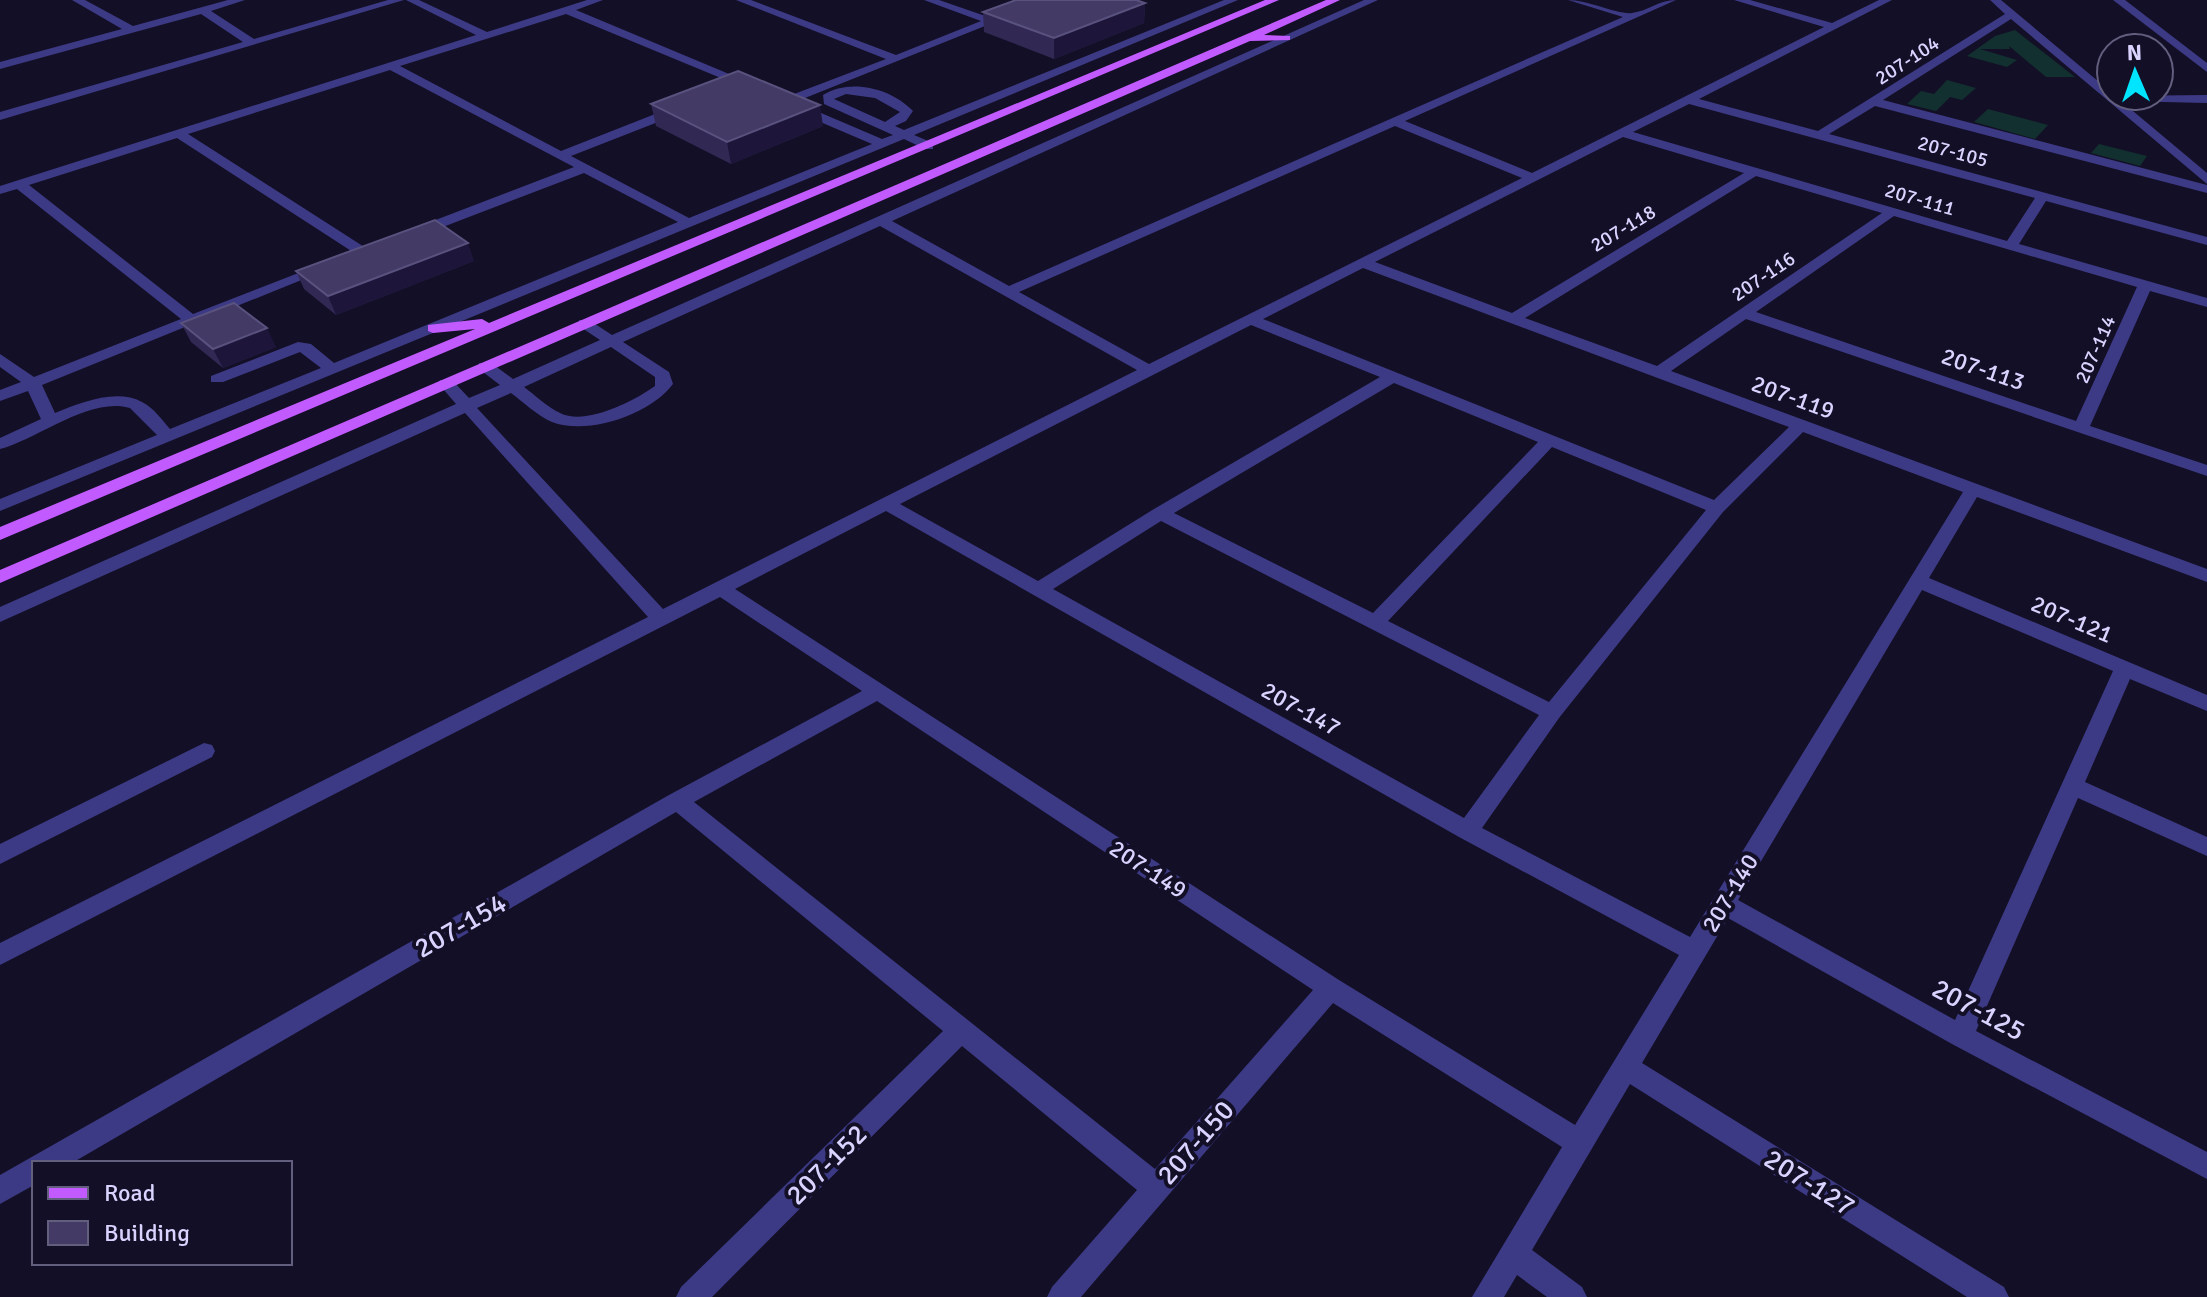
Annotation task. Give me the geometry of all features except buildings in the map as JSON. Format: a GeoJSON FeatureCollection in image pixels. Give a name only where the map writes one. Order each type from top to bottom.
{"type":"FeatureCollection","features":[{"type":"Feature","properties":{"kind":"main road"},"geometry":{"type":"LineString","coordinates":[[0,534],[1274,0]]}},
{"type":"Feature","properties":{"kind":"main road"},"geometry":{"type":"LineString","coordinates":[[0,577],[1180,64],[1335,0]]}},
{"type":"Feature","properties":{"kind":"main road"},"geometry":{"type":"LineString","coordinates":[[1244,38],[1286,38]]}},
{"type":"Feature","properties":{"kind":"main road"},"geometry":{"type":"LineString","coordinates":[[1153,51],[1164,61],[1180,64]]}},
{"type":"Feature","properties":{"kind":"main road"},"geometry":{"type":"LineString","coordinates":[[1125,63],[1146,66],[1158,74]]}},
{"type":"Feature","properties":{"kind":"main road"},"geometry":{"type":"LineString","coordinates":[[433,328],[502,322]]}},
{"type":"Feature","properties":{"kind":"street"},"geometry":{"type":"LineString","coordinates":[[77,0],[132,30]]}},
{"type":"Feature","properties":{"kind":"street"},"geometry":{"type":"LineString","coordinates":[[0,66],[240,0]]}},
{"type":"Feature","properties":{"kind":"street"},"geometry":{"type":"LineString","coordinates":[[349,0],[367,9]]}},
{"type":"Feature","properties":{"kind":"street"},"geometry":{"type":"LineString","coordinates":[[0,116],[399,0]]}},
{"type":"Feature","properties":{"kind":"street"},"geometry":{"type":"LineString","coordinates":[[411,0],[485,35]]}},
{"type":"Feature","properties":{"kind":"street"},"geometry":{"type":"LineString","coordinates":[[0,190],[598,0]]}},
{"type":"Feature","properties":{"kind":"street"},"geometry":{"type":"LineString","coordinates":[[741,0],[897,59]]}},
{"type":"Feature","properties":{"kind":"street"},"geometry":{"type":"LineString","coordinates":[[929,0],[990,21]]}},
{"type":"Feature","properties":{"kind":"street"},"geometry":{"type":"LineString","coordinates":[[785,102],[1045,0]]}},
{"type":"Feature","properties":{"kind":"street"},"geometry":{"type":"LineString","coordinates":[[0,505],[1233,0]]}},
{"type":"Feature","properties":{"kind":"street"},"geometry":{"type":"LineString","coordinates":[[0,615],[878,219],[1373,0]]}},
{"type":"Feature","properties":{"kind":"street"},"geometry":{"type":"LineString","coordinates":[[1573,0],[1633,17]]}},
{"type":"Feature","properties":{"kind":"street"},"geometry":{"type":"LineString","coordinates":[[1009,291],[1671,0]]}},
{"type":"Feature","properties":{"kind":"street"},"geometry":{"type":"LineString","coordinates":[[1739,0],[1834,27]]}},
{"type":"Feature","properties":{"kind":"street"},"geometry":{"type":"LineString","coordinates":[[0,955],[1149,370],[1887,0]]}},
{"type":"Feature","properties":{"kind":"street"},"geometry":{"type":"LineString","coordinates":[[1995,0],[2095,85]]}},
{"type":"Feature","properties":{"kind":"street"},"geometry":{"type":"LineString","coordinates":[[2118,0],[2207,69]]}},
{"type":"Feature","properties":{"kind":"street"},"geometry":{"type":"LineString","coordinates":[[566,10],[758,90]]}},
{"type":"Feature","properties":{"kind":"street"},"geometry":{"type":"LineString","coordinates":[[203,11],[253,43]]}},
{"type":"Feature","properties":{"kind":"street","name":"207-104"},"geometry":{"type":"LineString","coordinates":[[1820,135],[2012,14]]}},
{"type":"Feature","properties":{"kind":"street"},"geometry":{"type":"LineString","coordinates":[[389,65],[689,223]]}},
{"type":"Feature","properties":{"kind":"street"},"geometry":{"type":"LineString","coordinates":[[721,93],[744,84]]}},
{"type":"Feature","properties":{"kind":"street"},"geometry":{"type":"LineString","coordinates":[[886,126],[907,114],[907,111],[868,92],[856,90],[836,92],[827,98],[828,101],[929,146]]}},
{"type":"Feature","properties":{"kind":"street"},"geometry":{"type":"LineString","coordinates":[[771,96],[881,143]]}},
{"type":"Feature","properties":{"kind":"street"},"geometry":{"type":"LineString","coordinates":[[2175,98],[2207,99]]}},
{"type":"Feature","properties":{"kind":"street","name":"207-105"},"geometry":{"type":"LineString","coordinates":[[1689,100],[2207,241]]}},
{"type":"Feature","properties":{"kind":"street"},"geometry":{"type":"LineString","coordinates":[[1875,102],[2207,189]]}},
{"type":"Feature","properties":{"kind":"street"},"geometry":{"type":"LineString","coordinates":[[561,155],[686,106]]}},
{"type":"Feature","properties":{"kind":"street"},"geometry":{"type":"LineString","coordinates":[[2127,112],[2207,180]]}},
{"type":"Feature","properties":{"kind":"street"},"geometry":{"type":"LineString","coordinates":[[1396,122],[1533,178]]}},
{"type":"Feature","properties":{"kind":"street"},"geometry":{"type":"LineString","coordinates":[[0,396],[357,255],[178,133]]}},
{"type":"Feature","properties":{"kind":"street","name":"207-111"},"geometry":{"type":"LineString","coordinates":[[1622,133],[2207,303]]}},
{"type":"Feature","properties":{"kind":"street"},"geometry":{"type":"LineString","coordinates":[[408,236],[584,168]]}},
{"type":"Feature","properties":{"kind":"street","name":"207-118"},"geometry":{"type":"LineString","coordinates":[[1513,319],[1754,172]]}},
{"type":"Feature","properties":{"kind":"street"},"geometry":{"type":"LineString","coordinates":[[19,184],[191,320]]}},
{"type":"Feature","properties":{"kind":"street"},"geometry":{"type":"LineString","coordinates":[[2011,246],[2043,196]]}},
{"type":"Feature","properties":{"kind":"street","name":"207-116"},"geometry":{"type":"LineString","coordinates":[[1658,373],[1892,212]]}},
{"type":"Feature","properties":{"kind":"street"},"geometry":{"type":"LineString","coordinates":[[878,219],[1149,370]]}},
{"type":"Feature","properties":{"kind":"street","name":"207-119"},"geometry":{"type":"LineString","coordinates":[[1363,263],[2207,576]]}},
{"type":"Feature","properties":{"kind":"street","name":"207-114"},"geometry":{"type":"LineString","coordinates":[[2081,428],[2145,285]]}},
{"type":"Feature","properties":{"kind":"street","name":"207-113"},"geometry":{"type":"LineString","coordinates":[[1743,313],[2207,471]]}},
{"type":"Feature","properties":{"kind":"street"},"geometry":{"type":"LineString","coordinates":[[1251,319],[1717,508]]}},
{"type":"Feature","properties":{"kind":"street"},"geometry":{"type":"LineString","coordinates":[[485,366],[556,418],[577,422],[602,418],[661,389],[665,384],[663,375],[584,323]]}},
{"type":"Feature","properties":{"kind":"street"},"geometry":{"type":"LineString","coordinates":[[217,379],[298,347],[306,347],[333,370]]}},
{"type":"Feature","properties":{"kind":"street"},"geometry":{"type":"LineString","coordinates":[[0,359],[33,384],[51,422]]}},
{"type":"Feature","properties":{"kind":"street"},"geometry":{"type":"LineString","coordinates":[[1036,591],[1160,513],[1394,376]]}},
{"type":"Feature","properties":{"kind":"street"},"geometry":{"type":"LineString","coordinates":[[446,383],[661,619]]}},
{"type":"Feature","properties":{"kind":"street"},"geometry":{"type":"LineString","coordinates":[[0,444],[102,403],[124,400],[137,405],[167,436]]}},
{"type":"Feature","properties":{"kind":"street"},"geometry":{"type":"LineString","coordinates":[[1467,831],[1552,713],[1717,508],[1800,425]]}},
{"type":"Feature","properties":{"kind":"street"},"geometry":{"type":"LineString","coordinates":[[1375,623],[1549,440]]}},
{"type":"Feature","properties":{"kind":"street","name":"207-140"},"geometry":{"type":"LineString","coordinates":[[1487,1297],[1973,489]]}},
{"type":"Feature","properties":{"kind":"street","name":"207-147"},"geometry":{"type":"LineString","coordinates":[[886,504],[1467,831],[1695,952]]}},
{"type":"Feature","properties":{"kind":"street"},"geometry":{"type":"LineString","coordinates":[[1160,513],[1552,713]]}},
{"type":"Feature","properties":{"kind":"street","name":"207-121"},"geometry":{"type":"LineString","coordinates":[[1918,581],[2207,703]]}},
{"type":"Feature","properties":{"kind":"street","name":"207-149"},"geometry":{"type":"LineString","coordinates":[[721,589],[1330,988],[1579,1143]]}},
{"type":"Feature","properties":{"kind":"street"},"geometry":{"type":"LineString","coordinates":[[1961,1036],[2124,669]]}},
{"type":"Feature","properties":{"kind":"street","name":"207-154"},"geometry":{"type":"LineString","coordinates":[[49,1161],[677,801],[877,692]]}},
{"type":"Feature","properties":{"kind":"street"},"geometry":{"type":"LineString","coordinates":[[0,855],[204,751]]}},
{"type":"Feature","properties":{"kind":"street"},"geometry":{"type":"LineString","coordinates":[[2072,786],[2207,847]]}},
{"type":"Feature","properties":{"kind":"street"},"geometry":{"type":"LineString","coordinates":[[677,801],[1155,1187]]}},
{"type":"Feature","properties":{"kind":"street","name":"207-125"},"geometry":{"type":"LineString","coordinates":[[1724,904],[1961,1036],[2207,1166]]}},
{"type":"Feature","properties":{"kind":"street","name":"207-150"},"geometry":{"type":"LineString","coordinates":[[1062,1297],[1330,988]]}},
{"type":"Feature","properties":{"kind":"street","name":"207-152"},"geometry":{"type":"LineString","coordinates":[[691,1297],[961,1030]]}},
{"type":"Feature","properties":{"kind":"street","name":"207-127"},"geometry":{"type":"LineString","coordinates":[[1626,1067],[1994,1297]]}},
{"type":"Feature","properties":{"kind":"street"},"geometry":{"type":"LineString","coordinates":[[0,1190],[32,1171]]}},
{"type":"Feature","properties":{"kind":"street"},"geometry":{"type":"LineString","coordinates":[[1513,1254],[1572,1297]]}},
{"type":"Feature","properties":{"kind":"green space"},"geometry":{"type":"Polygon","coordinates":[[[2015,30],[2075,77],[2046,77],[2009,46],[2010,49],[1980,49],[2017,60],[2007,67],[1967,56],[1995,36],[2015,30]]]}},
{"type":"Feature","properties":{"kind":"green space"},"geometry":{"type":"Polygon","coordinates":[[[1947,80],[1976,88],[1962,100],[1950,97],[1936,111],[1907,104],[1921,91],[1934,94],[1947,80]]]}},
{"type":"Feature","properties":{"kind":"green space"},"geometry":{"type":"Polygon","coordinates":[[[1988,109],[2048,125],[2035,139],[1974,122],[1988,109]]]}},
{"type":"Feature","properties":{"kind":"green space"},"geometry":{"type":"Polygon","coordinates":[[[2099,144],[2147,156],[2140,166],[2091,153],[2099,144]]]}}]}
